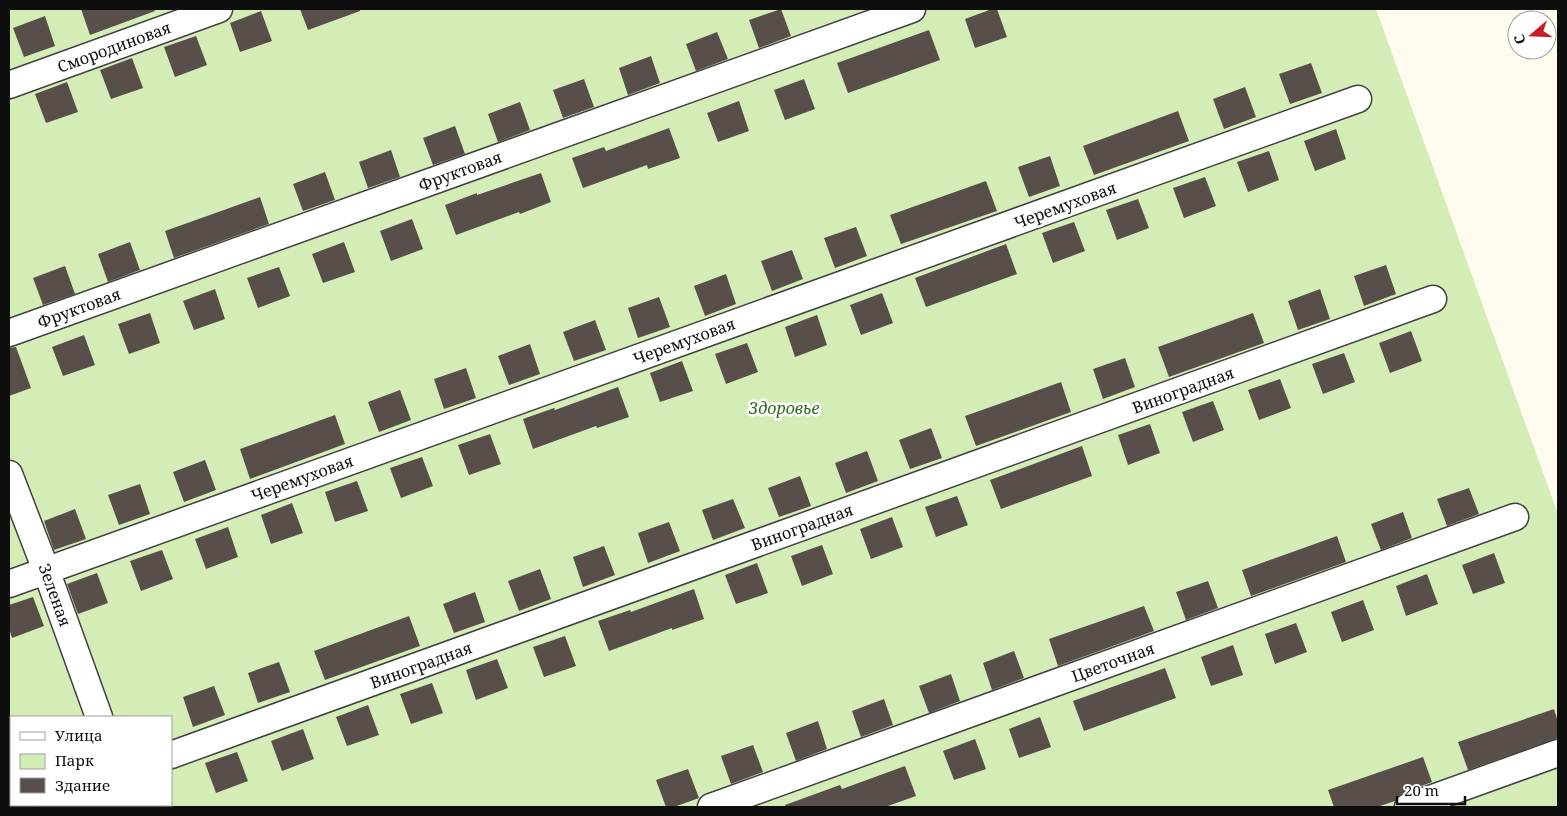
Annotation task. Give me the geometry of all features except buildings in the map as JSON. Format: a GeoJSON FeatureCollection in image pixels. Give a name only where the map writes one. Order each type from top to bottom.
{"type":"FeatureCollection","features":[{"type":"Feature","properties":{"kind":"street","name":"Смородиновая"},"geometry":{"type":"LineString","coordinates":[[9,85],[219,9]]}},
{"type":"Feature","properties":{"kind":"street","name":"Фруктовая"},"geometry":{"type":"LineString","coordinates":[[9,333],[912,9]]}},
{"type":"Feature","properties":{"kind":"street","name":"Черемуховая"},"geometry":{"type":"LineString","coordinates":[[9,584],[1358,99]]}},
{"type":"Feature","properties":{"kind":"street","name":"Виноградная"},"geometry":{"type":"LineString","coordinates":[[172,755],[1433,299]]}},
{"type":"Feature","properties":{"kind":"street","name":"Зеленая"},"geometry":{"type":"LineString","coordinates":[[9,474],[46,570],[98,716]]}},
{"type":"Feature","properties":{"kind":"street","name":"Цветочная"},"geometry":{"type":"LineString","coordinates":[[711,807],[1515,517]]}},
{"type":"Feature","properties":{"kind":"street"},"geometry":{"type":"LineString","coordinates":[[1408,807],[1558,753]]}},
{"type":"Feature","properties":{"kind":"green space","name":"Здоровье"},"geometry":{"type":"Polygon","coordinates":[[[9,9],[1376,9],[1558,514],[1558,807],[9,807],[9,9]]]}}]}
